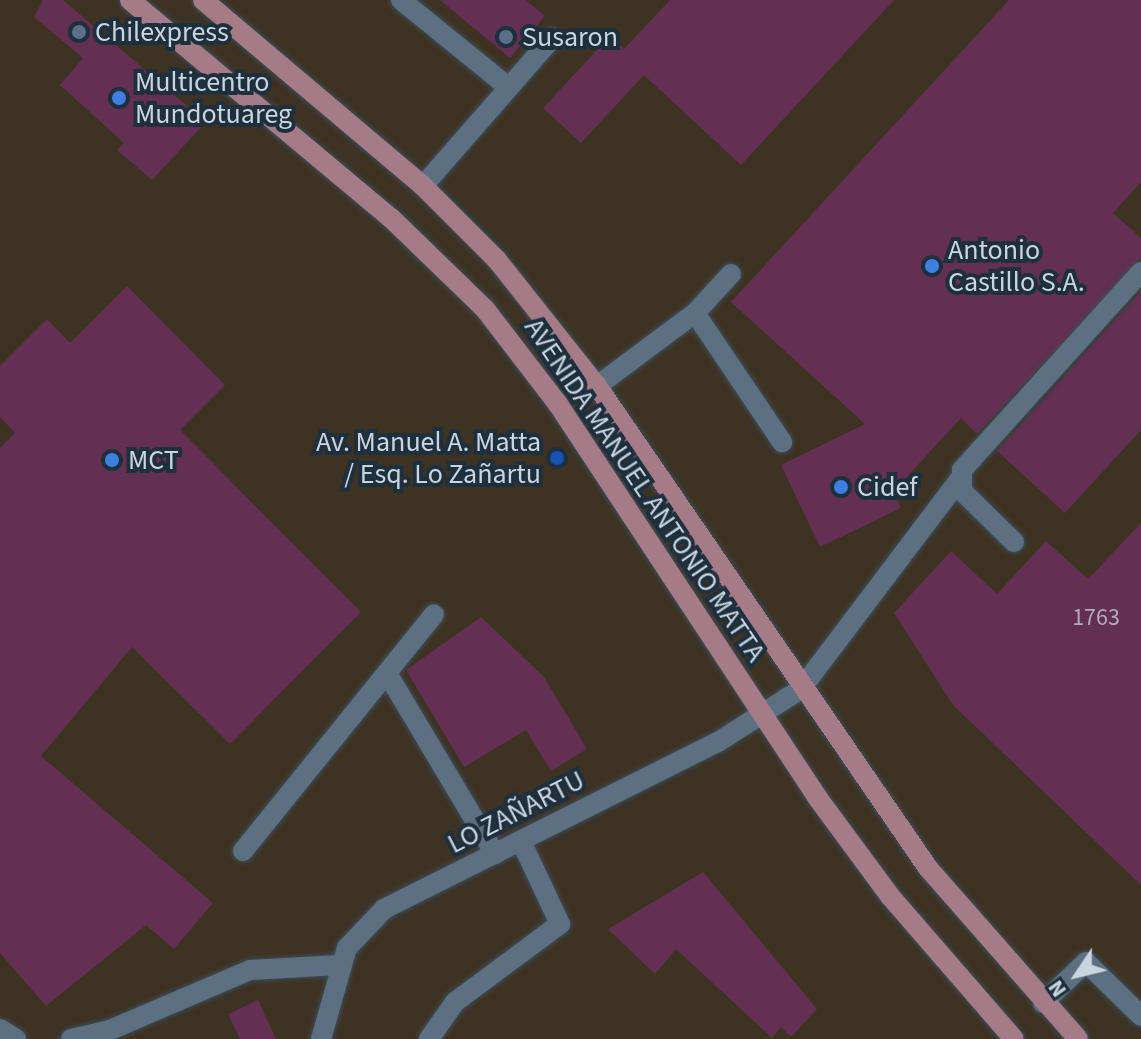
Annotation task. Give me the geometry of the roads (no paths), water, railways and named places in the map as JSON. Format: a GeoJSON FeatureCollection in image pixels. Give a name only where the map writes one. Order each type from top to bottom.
{"type":"FeatureCollection","features":[{"type":"Feature","properties":{"kind":"main road","name":"AVENIDA MANUEL ANTONIO MATTA"},"geometry":{"type":"LineString","coordinates":[[130,0],[401,227],[485,309],[558,404],[764,715],[890,896],[1014,1039]]}},
{"type":"Feature","properties":{"kind":"main road","name":"AVENIDA MANUEL ANTONIO MATTA"},"geometry":{"type":"LineString","coordinates":[[203,0],[423,186],[497,260],[597,386],[801,689],[928,868],[1043,1003],[1078,1039]]}},
{"type":"Feature","properties":{"kind":"street"},"geometry":{"type":"LineString","coordinates":[[401,0],[508,87]]}},
{"type":"Feature","properties":{"kind":"street"},"geometry":{"type":"LineString","coordinates":[[423,186],[552,38]]}},
{"type":"Feature","properties":{"kind":"street","name":"LO ZAÑARTU"},"geometry":{"type":"LineString","coordinates":[[321,1039],[339,965],[356,933],[384,909],[764,715],[801,689],[960,479],[970,459],[1141,272]]}},
{"type":"Feature","properties":{"kind":"street"},"geometry":{"type":"LineString","coordinates":[[597,386],[695,313],[731,274]]}},
{"type":"Feature","properties":{"kind":"street"},"geometry":{"type":"LineString","coordinates":[[695,313],[782,442]]}},
{"type":"Feature","properties":{"kind":"street"},"geometry":{"type":"LineString","coordinates":[[960,479],[962,491],[1014,542]]}},
{"type":"Feature","properties":{"kind":"street"},"geometry":{"type":"LineString","coordinates":[[243,851],[434,614]]}},
{"type":"Feature","properties":{"kind":"street"},"geometry":{"type":"LineString","coordinates":[[387,673],[495,854]]}},
{"type":"Feature","properties":{"kind":"street"},"geometry":{"type":"LineString","coordinates":[[429,1039],[455,1002],[560,924],[521,841]]}},
{"type":"Feature","properties":{"kind":"street"},"geometry":{"type":"LineString","coordinates":[[1043,1003],[1086,962],[1141,1016]]}},
{"type":"Feature","properties":{"kind":"street"},"geometry":{"type":"LineString","coordinates":[[71,1039],[110,1030],[250,970],[339,965]]}},
{"type":"Feature","properties":{"kind":"street"},"geometry":{"type":"LineString","coordinates":[[0,1029],[16,1039]]}},
{"type":"Feature","properties":{"kind":"place","name":"Chilexpress"},"geometry":{"type":"Point","coordinates":[79,32]}},
{"type":"Feature","properties":{"kind":"place","name":"Susaron"},"geometry":{"type":"Point","coordinates":[506,37]}},
{"type":"Feature","properties":{"kind":"place","name":"Multicentro Mundotuareg"},"geometry":{"type":"Point","coordinates":[119,98]}},
{"type":"Feature","properties":{"kind":"place","name":"Antonio Castillo S.A."},"geometry":{"type":"Point","coordinates":[932,266]}},
{"type":"Feature","properties":{"kind":"place","name":"Av. Manuel A. Matta / Esq. Lo Zañartu"},"geometry":{"type":"Point","coordinates":[557,458]}},
{"type":"Feature","properties":{"kind":"place","name":"MCT"},"geometry":{"type":"Point","coordinates":[112,460]}},
{"type":"Feature","properties":{"kind":"place","name":"Cidef"},"geometry":{"type":"Point","coordinates":[841,487]}}]}
